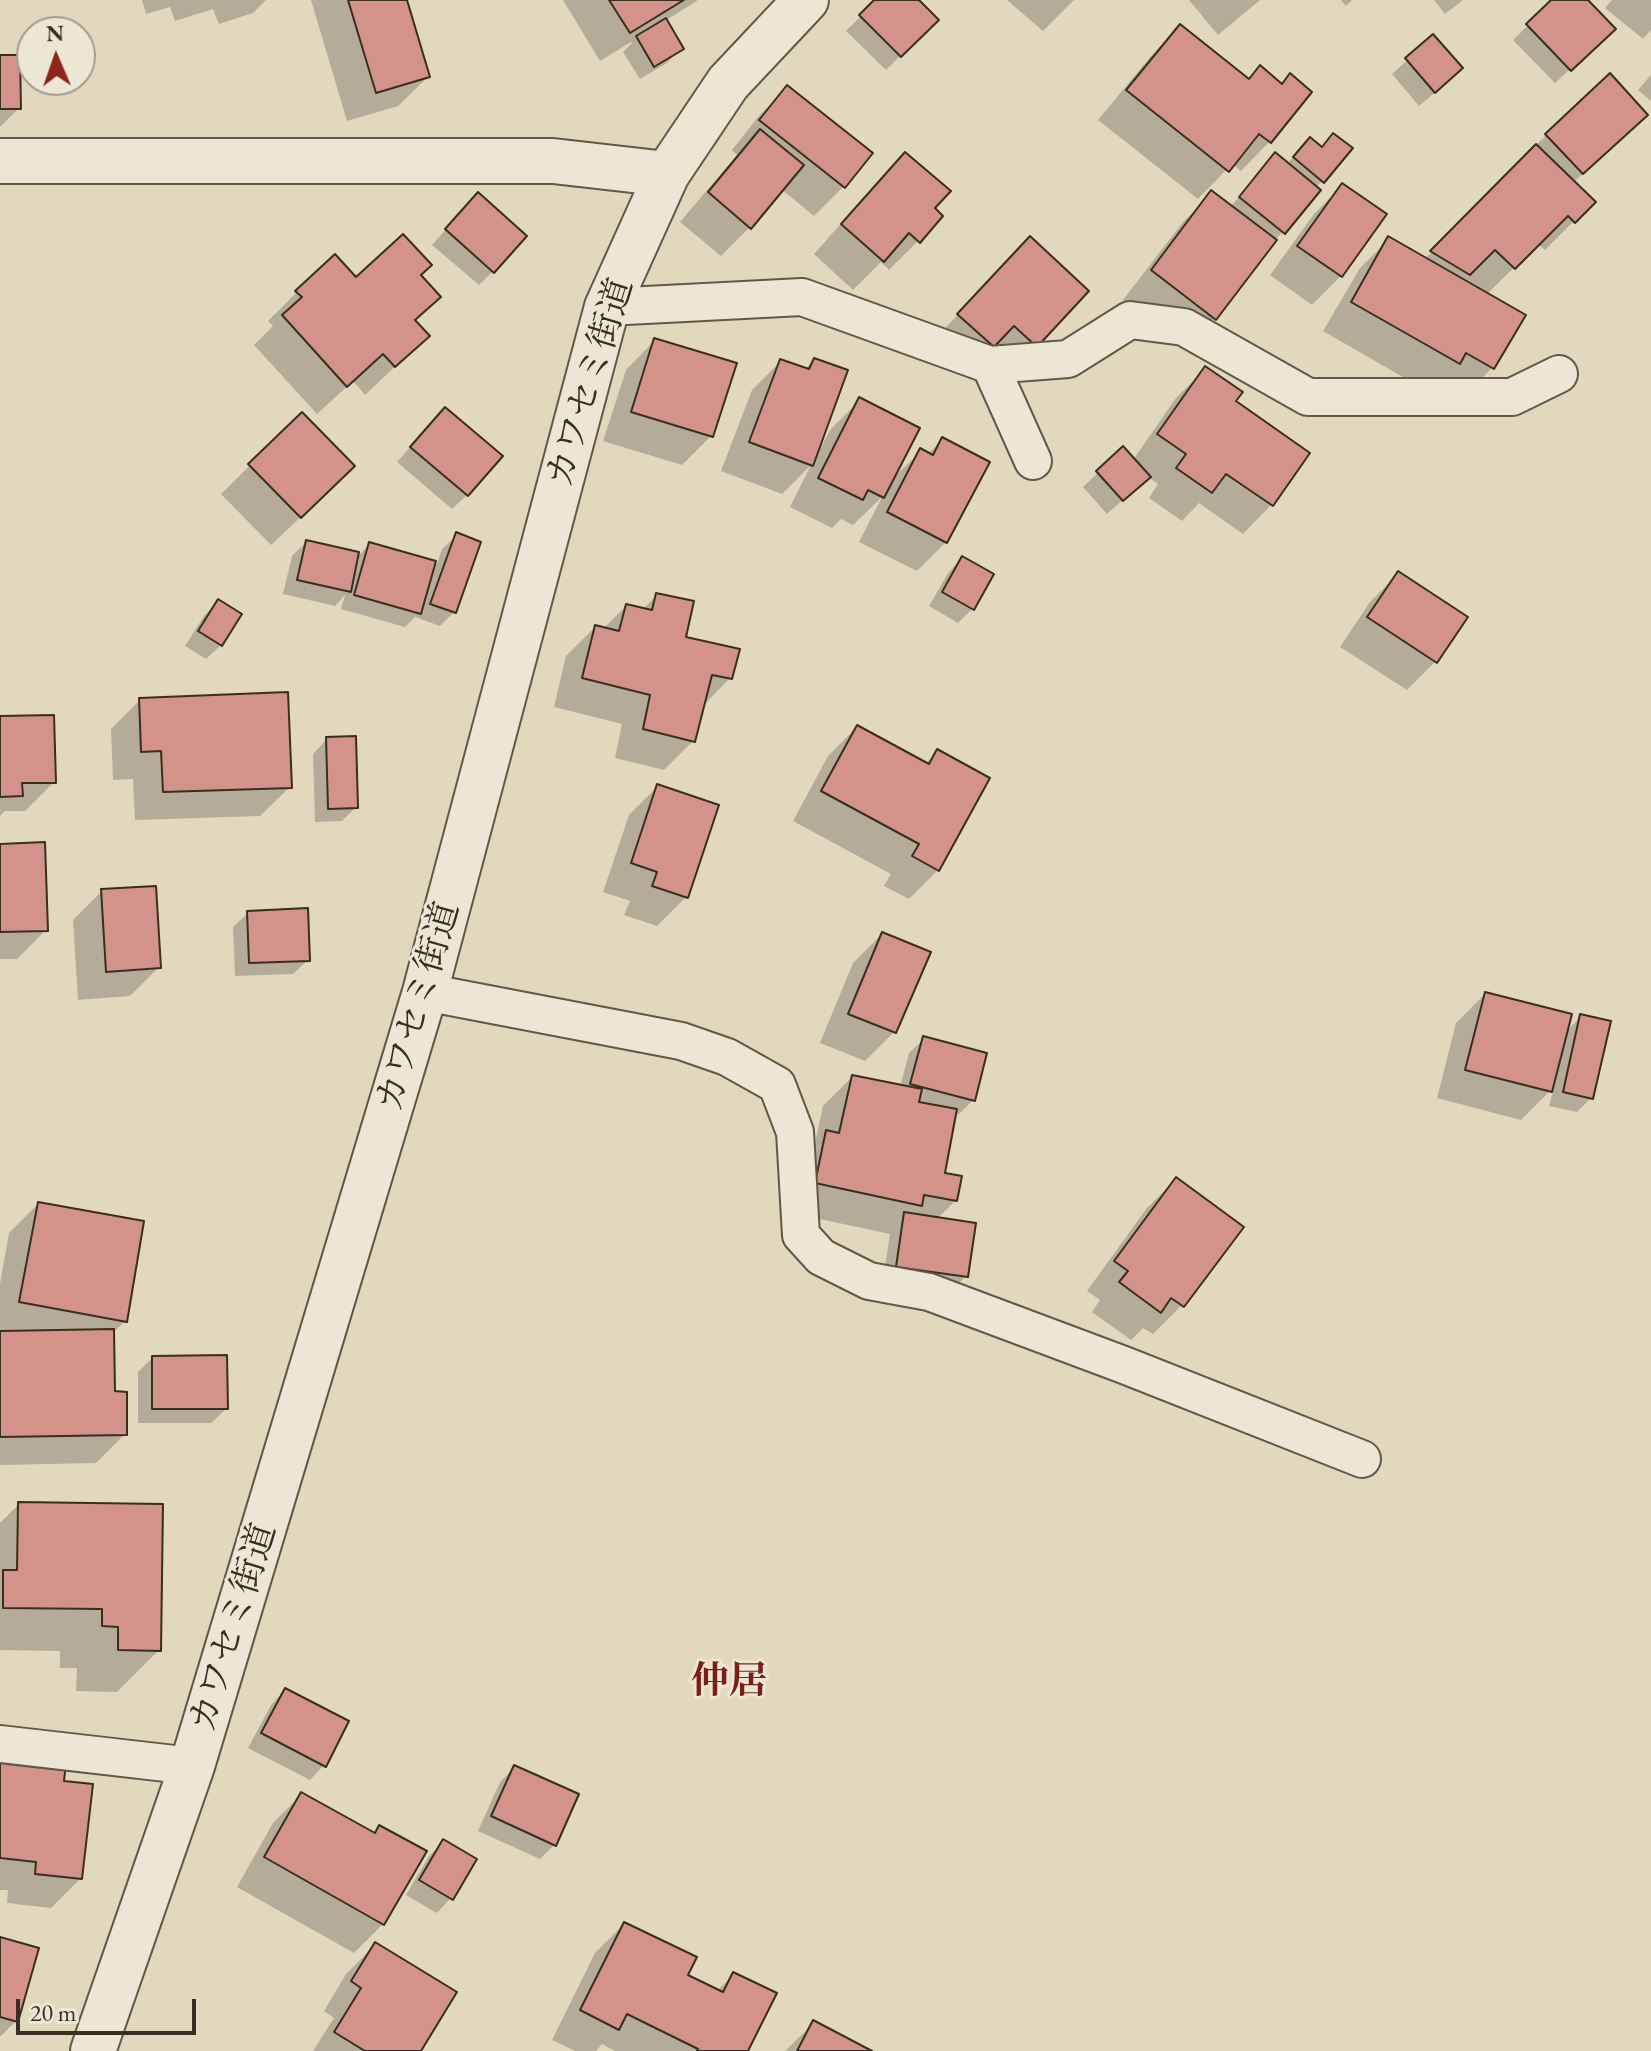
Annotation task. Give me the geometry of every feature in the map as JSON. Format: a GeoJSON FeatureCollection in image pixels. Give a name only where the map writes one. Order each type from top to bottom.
{"type":"FeatureCollection","features":[{"type":"Feature","properties":{"kind":"street","name":"カワセミ街道"},"geometry":{"type":"LineString","coordinates":[[93,2051],[192,1766],[425,992],[607,307],[667,174],[728,83],[806,0]]}},
{"type":"Feature","properties":{"kind":"street"},"geometry":{"type":"LineString","coordinates":[[0,161],[553,161],[667,174]]}},
{"type":"Feature","properties":{"kind":"lane"},"geometry":{"type":"LineString","coordinates":[[607,307],[802,297],[990,365],[1068,359],[1130,320],[1184,327],[1308,397],[1512,397],[1559,374]]}},
{"type":"Feature","properties":{"kind":"lane"},"geometry":{"type":"LineString","coordinates":[[990,365],[1033,461]]}},
{"type":"Feature","properties":{"kind":"lane"},"geometry":{"type":"LineString","coordinates":[[425,992],[681,1041],[727,1057],[777,1085],[795,1132],[801,1235],[821,1257],[869,1281],[929,1292],[1362,1459]]}},
{"type":"Feature","properties":{"kind":"lane"},"geometry":{"type":"LineString","coordinates":[[0,1744],[192,1766]]}},
{"type":"Feature","properties":{"kind":"building"},"geometry":{"type":"Polygon","coordinates":[[[348,0],[407,0],[430,77],[376,93],[348,0]]]}},
{"type":"Feature","properties":{"kind":"building"},"geometry":{"type":"Polygon","coordinates":[[[609,0],[684,0],[630,33],[609,0]]]}},
{"type":"Feature","properties":{"kind":"building"},"geometry":{"type":"Polygon","coordinates":[[[874,0],[919,0],[939,20],[901,57],[859,15],[874,0]]]}},
{"type":"Feature","properties":{"kind":"building"},"geometry":{"type":"Polygon","coordinates":[[[1551,0],[1588,0],[1616,29],[1571,71],[1526,24],[1551,0]]]}},
{"type":"Feature","properties":{"kind":"building"},"geometry":{"type":"Polygon","coordinates":[[[666,18],[684,49],[654,67],[636,36],[666,18]]]}},
{"type":"Feature","properties":{"kind":"building"},"geometry":{"type":"Polygon","coordinates":[[[1180,24],[1249,79],[1260,65],[1282,84],[1290,73],[1312,92],[1271,143],[1259,134],[1229,172],[1126,90],[1180,24]]]}},
{"type":"Feature","properties":{"kind":"building"},"geometry":{"type":"Polygon","coordinates":[[[1433,34],[1463,68],[1435,93],[1405,58],[1433,34]]]}},
{"type":"Feature","properties":{"kind":"building"},"geometry":{"type":"Polygon","coordinates":[[[0,55],[16,55],[16,96],[21,96],[21,109],[0,109],[0,55]]]}},
{"type":"Feature","properties":{"kind":"building"},"geometry":{"type":"Polygon","coordinates":[[[1610,73],[1648,115],[1583,174],[1545,134],[1610,73]]]}},
{"type":"Feature","properties":{"kind":"building"},"geometry":{"type":"Polygon","coordinates":[[[787,85],[873,153],[845,188],[759,120],[787,85]]]}},
{"type":"Feature","properties":{"kind":"building"},"geometry":{"type":"Polygon","coordinates":[[[760,129],[804,165],[751,229],[708,192],[760,129]]]}},
{"type":"Feature","properties":{"kind":"building"},"geometry":{"type":"Polygon","coordinates":[[[1333,133],[1353,148],[1324,183],[1293,157],[1310,137],[1322,147],[1333,133]]]}},
{"type":"Feature","properties":{"kind":"building"},"geometry":{"type":"Polygon","coordinates":[[[1536,144],[1596,202],[1575,223],[1568,216],[1515,269],[1495,250],[1470,275],[1430,251],[1536,144]]]}},
{"type":"Feature","properties":{"kind":"building"},"geometry":{"type":"Polygon","coordinates":[[[905,152],[951,191],[935,208],[943,216],[920,243],[909,233],[884,262],[841,224],[905,152]]]}},
{"type":"Feature","properties":{"kind":"building"},"geometry":{"type":"Polygon","coordinates":[[[1275,152],[1321,190],[1285,234],[1239,197],[1275,152]]]}},
{"type":"Feature","properties":{"kind":"building"},"geometry":{"type":"Polygon","coordinates":[[[1342,183],[1387,214],[1342,277],[1297,246],[1342,183]]]}},
{"type":"Feature","properties":{"kind":"building"},"geometry":{"type":"Polygon","coordinates":[[[1211,190],[1277,240],[1216,320],[1151,270],[1211,190]]]}},
{"type":"Feature","properties":{"kind":"building"},"geometry":{"type":"Polygon","coordinates":[[[478,192],[527,236],[494,273],[445,229],[478,192]]]}},
{"type":"Feature","properties":{"kind":"building"},"geometry":{"type":"Polygon","coordinates":[[[403,234],[432,265],[421,275],[441,297],[415,320],[430,336],[395,367],[383,354],[347,387],[282,315],[302,297],[295,291],[335,254],[356,277],[403,234]]]}},
{"type":"Feature","properties":{"kind":"building"},"geometry":{"type":"Polygon","coordinates":[[[1030,236],[1089,291],[1037,347],[1014,326],[994,347],[957,314],[1030,236]]]}},
{"type":"Feature","properties":{"kind":"building"},"geometry":{"type":"Polygon","coordinates":[[[1388,236],[1526,315],[1494,369],[1466,353],[1460,364],[1351,302],[1388,236]]]}},
{"type":"Feature","properties":{"kind":"building"},"geometry":{"type":"Polygon","coordinates":[[[654,338],[737,363],[713,437],[631,412],[654,338]]]}},
{"type":"Feature","properties":{"kind":"building"},"geometry":{"type":"Polygon","coordinates":[[[814,358],[848,370],[813,466],[749,442],[780,359],[809,369],[814,358]]]}},
{"type":"Feature","properties":{"kind":"building"},"geometry":{"type":"Polygon","coordinates":[[[1205,366],[1243,392],[1236,401],[1310,453],[1273,506],[1226,474],[1212,493],[1176,468],[1186,454],[1157,434],[1205,366]]]}},
{"type":"Feature","properties":{"kind":"building"},"geometry":{"type":"Polygon","coordinates":[[[859,397],[920,428],[884,498],[868,490],[863,500],[818,478],[859,397]]]}},
{"type":"Feature","properties":{"kind":"building"},"geometry":{"type":"Polygon","coordinates":[[[445,407],[503,456],[468,496],[410,447],[445,407]]]}},
{"type":"Feature","properties":{"kind":"building"},"geometry":{"type":"Polygon","coordinates":[[[302,412],[355,466],[301,518],[248,464],[302,412]]]}},
{"type":"Feature","properties":{"kind":"building"},"geometry":{"type":"Polygon","coordinates":[[[942,437],[990,462],[947,543],[887,512],[920,448],[933,455],[942,437]]]}},
{"type":"Feature","properties":{"kind":"building"},"geometry":{"type":"Polygon","coordinates":[[[1123,446],[1151,477],[1123,501],[1096,471],[1123,446]]]}},
{"type":"Feature","properties":{"kind":"building"},"geometry":{"type":"Polygon","coordinates":[[[456,532],[481,542],[456,613],[430,604],[456,532]]]}},
{"type":"Feature","properties":{"kind":"building"},"geometry":{"type":"Polygon","coordinates":[[[306,540],[359,552],[351,592],[297,580],[306,540]]]}},
{"type":"Feature","properties":{"kind":"building"},"geometry":{"type":"Polygon","coordinates":[[[369,542],[436,561],[421,614],[354,595],[369,542]]]}},
{"type":"Feature","properties":{"kind":"building"},"geometry":{"type":"Polygon","coordinates":[[[962,556],[994,574],[974,610],[942,592],[962,556]]]}},
{"type":"Feature","properties":{"kind":"building"},"geometry":{"type":"Polygon","coordinates":[[[1398,571],[1468,617],[1437,663],[1367,617],[1398,571]]]}},
{"type":"Feature","properties":{"kind":"building"},"geometry":{"type":"Polygon","coordinates":[[[656,593],[694,601],[686,637],[740,649],[732,679],[712,675],[695,742],[643,729],[650,695],[582,678],[595,625],[619,631],[626,604],[652,610],[656,593]]]}},
{"type":"Feature","properties":{"kind":"building"},"geometry":{"type":"Polygon","coordinates":[[[218,599],[242,614],[222,646],[198,631],[218,599]]]}},
{"type":"Feature","properties":{"kind":"building"},"geometry":{"type":"Polygon","coordinates":[[[288,692],[292,788],[163,792],[161,751],[141,752],[139,698],[288,692]]]}},
{"type":"Feature","properties":{"kind":"building"},"geometry":{"type":"Polygon","coordinates":[[[54,715],[56,783],[22,783],[23,796],[0,797],[0,716],[54,715]]]}},
{"type":"Feature","properties":{"kind":"building"},"geometry":{"type":"Polygon","coordinates":[[[857,725],[929,764],[937,749],[990,778],[939,871],[912,856],[919,844],[821,791],[857,725]]]}},
{"type":"Feature","properties":{"kind":"building"},"geometry":{"type":"Polygon","coordinates":[[[356,736],[358,808],[328,809],[326,737],[356,736]]]}},
{"type":"Feature","properties":{"kind":"building"},"geometry":{"type":"Polygon","coordinates":[[[657,784],[719,805],[688,898],[652,886],[657,872],[631,863],[657,784]]]}},
{"type":"Feature","properties":{"kind":"building"},"geometry":{"type":"Polygon","coordinates":[[[45,842],[48,931],[0,932],[0,844],[45,842]]]}},
{"type":"Feature","properties":{"kind":"building"},"geometry":{"type":"Polygon","coordinates":[[[156,886],[161,968],[106,972],[101,889],[156,886]]]}},
{"type":"Feature","properties":{"kind":"building"},"geometry":{"type":"Polygon","coordinates":[[[308,908],[310,961],[249,963],[247,911],[308,908]]]}},
{"type":"Feature","properties":{"kind":"building"},"geometry":{"type":"Polygon","coordinates":[[[882,932],[931,952],[896,1033],[848,1014],[882,932]]]}},
{"type":"Feature","properties":{"kind":"building"},"geometry":{"type":"Polygon","coordinates":[[[1485,992],[1572,1014],[1552,1092],[1465,1070],[1485,992]]]}},
{"type":"Feature","properties":{"kind":"building"},"geometry":{"type":"Polygon","coordinates":[[[1580,1014],[1611,1021],[1593,1099],[1563,1092],[1580,1014]]]}},
{"type":"Feature","properties":{"kind":"building"},"geometry":{"type":"Polygon","coordinates":[[[923,1036],[987,1053],[975,1101],[910,1084],[923,1036]]]}},
{"type":"Feature","properties":{"kind":"building"},"geometry":{"type":"Polygon","coordinates":[[[852,1075],[922,1089],[919,1102],[957,1109],[945,1173],[962,1176],[957,1201],[924,1195],[922,1206],[815,1183],[826,1130],[839,1133],[852,1075]]]}},
{"type":"Feature","properties":{"kind":"building"},"geometry":{"type":"Polygon","coordinates":[[[1176,1177],[1244,1227],[1184,1307],[1171,1298],[1161,1313],[1119,1282],[1128,1271],[1114,1261],[1176,1177]]]}},
{"type":"Feature","properties":{"kind":"building"},"geometry":{"type":"Polygon","coordinates":[[[38,1202],[144,1221],[127,1322],[19,1302],[38,1202]]]}},
{"type":"Feature","properties":{"kind":"building"},"geometry":{"type":"Polygon","coordinates":[[[904,1212],[976,1223],[968,1277],[896,1267],[904,1212]]]}},
{"type":"Feature","properties":{"kind":"building"},"geometry":{"type":"Polygon","coordinates":[[[114,1329],[115,1391],[127,1392],[127,1435],[0,1437],[0,1331],[114,1329]]]}},
{"type":"Feature","properties":{"kind":"building"},"geometry":{"type":"Polygon","coordinates":[[[227,1355],[228,1409],[152,1409],[152,1356],[227,1355]]]}},
{"type":"Feature","properties":{"kind":"building"},"geometry":{"type":"Polygon","coordinates":[[[18,1502],[163,1504],[161,1651],[118,1650],[118,1627],[102,1626],[102,1609],[3,1608],[3,1570],[17,1570],[18,1502]]]}},
{"type":"Feature","properties":{"kind":"building"},"geometry":{"type":"Polygon","coordinates":[[[285,1688],[349,1721],[326,1767],[261,1733],[285,1688]]]}},
{"type":"Feature","properties":{"kind":"building"},"geometry":{"type":"Polygon","coordinates":[[[0,1756],[66,1764],[64,1781],[93,1784],[82,1879],[35,1874],[36,1862],[0,1858],[0,1756]]]}},
{"type":"Feature","properties":{"kind":"building"},"geometry":{"type":"Polygon","coordinates":[[[514,1765],[579,1794],[556,1846],[491,1816],[514,1765]]]}},
{"type":"Feature","properties":{"kind":"building"},"geometry":{"type":"Polygon","coordinates":[[[301,1792],[375,1833],[379,1825],[427,1851],[384,1925],[264,1857],[301,1792]]]}},
{"type":"Feature","properties":{"kind":"building"},"geometry":{"type":"Polygon","coordinates":[[[443,1839],[477,1859],[453,1900],[419,1880],[443,1839]]]}},
{"type":"Feature","properties":{"kind":"building"},"geometry":{"type":"Polygon","coordinates":[[[624,1922],[697,1957],[688,1975],[723,1992],[733,1972],[777,1993],[748,2051],[697,2051],[627,2014],[619,2030],[580,2010],[624,1922]]]}},
{"type":"Feature","properties":{"kind":"building"},"geometry":{"type":"Polygon","coordinates":[[[0,1937],[39,1948],[18,2022],[0,2017],[0,1937]]]}},
{"type":"Feature","properties":{"kind":"building"},"geometry":{"type":"Polygon","coordinates":[[[375,1942],[457,1992],[421,2051],[365,2051],[334,2032],[361,1988],[351,1981],[375,1942]]]}},
{"type":"Feature","properties":{"kind":"building"},"geometry":{"type":"Polygon","coordinates":[[[813,2020],[872,2051],[797,2051],[813,2020]]]}},
{"type":"Feature","properties":{"kind":"district","name":"仲居"},"geometry":{"type":"Point","coordinates":[729,1683]}}]}
